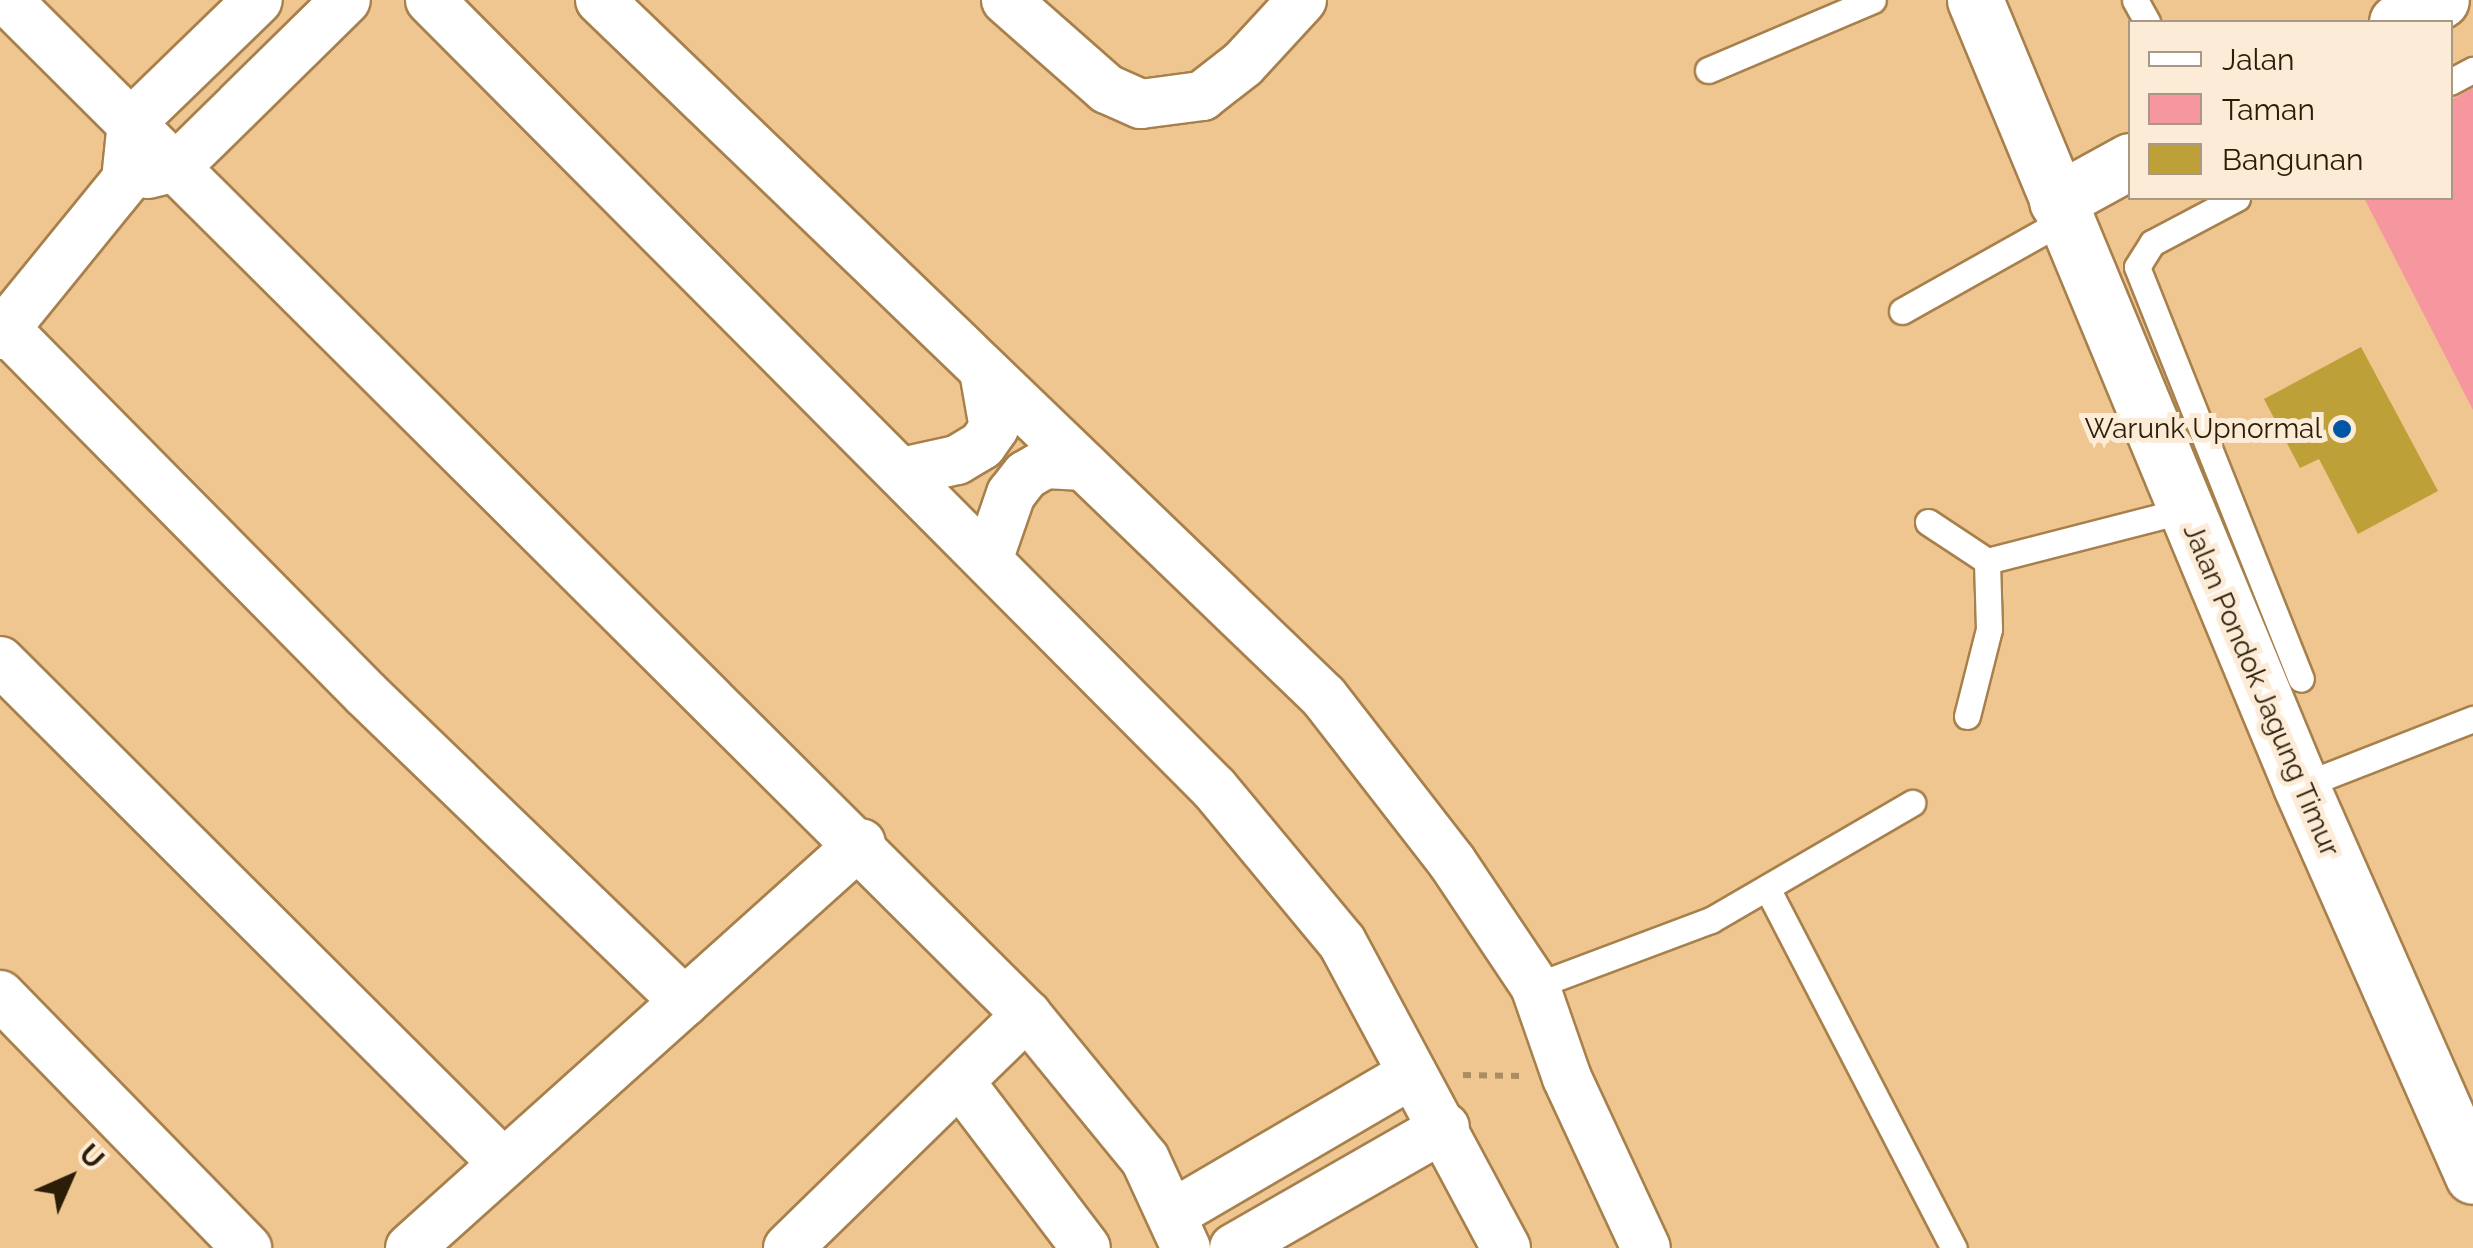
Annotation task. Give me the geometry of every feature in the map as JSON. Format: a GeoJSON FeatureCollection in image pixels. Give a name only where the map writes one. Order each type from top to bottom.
{"type":"FeatureCollection","features":[{"type":"Feature","properties":{"kind":"street"},"geometry":{"type":"LineString","coordinates":[[7,0],[574,567],[860,843],[1027,1015],[1113,1116],[1180,1230],[1412,1074]]}},
{"type":"Feature","properties":{"kind":"street"},"geometry":{"type":"LineString","coordinates":[[258,0],[132,122],[126,180],[2,329],[366,694],[685,1002]]}},
{"type":"Feature","properties":{"kind":"street"},"geometry":{"type":"LineString","coordinates":[[126,180],[176,166],[346,0]]}},
{"type":"Feature","properties":{"kind":"street"},"geometry":{"type":"LineString","coordinates":[[430,0],[1214,788],[1342,942],[1412,1074],[1445,1127],[1506,1248]]}},
{"type":"Feature","properties":{"kind":"street"},"geometry":{"type":"LineString","coordinates":[[600,0],[1324,697],[1452,862],[1535,986],[1567,1078],[1646,1248]]}},
{"type":"Feature","properties":{"kind":"street"},"geometry":{"type":"LineString","coordinates":[[1006,0],[1108,88],[1141,104],[1202,96],[1243,64],[1302,0]]}},
{"type":"Feature","properties":{"kind":"street","name":"Jalan Pondok Jagung Timur"},"geometry":{"type":"LineString","coordinates":[[1975,0],[2061,210],[2204,517],[2301,786],[2473,1176]]}},
{"type":"Feature","properties":{"kind":"street"},"geometry":{"type":"LineString","coordinates":[[2401,20],[2441,0]]}},
{"type":"Feature","properties":{"kind":"street"},"geometry":{"type":"LineString","coordinates":[[2061,210],[2128,163]]}},
{"type":"Feature","properties":{"kind":"street"},"geometry":{"type":"LineString","coordinates":[[902,472],[957,460],[982,445],[994,428],[984,371]]}},
{"type":"Feature","properties":{"kind":"street"},"geometry":{"type":"LineString","coordinates":[[989,558],[1011,494],[1026,475],[1044,464],[1084,466]]}},
{"type":"Feature","properties":{"kind":"street"},"geometry":{"type":"LineString","coordinates":[[0,662],[503,1162]]}},
{"type":"Feature","properties":{"kind":"street"},"geometry":{"type":"LineString","coordinates":[[410,1248],[860,843]]}},
{"type":"Feature","properties":{"kind":"street"},"geometry":{"type":"LineString","coordinates":[[0,995],[247,1248]]}},
{"type":"Feature","properties":{"kind":"street"},"geometry":{"type":"LineString","coordinates":[[788,1248],[1027,1015]]}},
{"type":"Feature","properties":{"kind":"street"},"geometry":{"type":"LineString","coordinates":[[960,1082],[1086,1248]]}},
{"type":"Feature","properties":{"kind":"street"},"geometry":{"type":"LineString","coordinates":[[1234,1248],[1445,1127]]}},
{"type":"Feature","properties":{"kind":"lane"},"geometry":{"type":"LineString","coordinates":[[1708,70],[1872,0]]}},
{"type":"Feature","properties":{"kind":"lane"},"geometry":{"type":"LineString","coordinates":[[2233,200],[2152,243],[2136,266],[2204,517],[2302,680]]}},
{"type":"Feature","properties":{"kind":"lane"},"geometry":{"type":"LineString","coordinates":[[1902,310],[2061,210]]}},
{"type":"Feature","properties":{"kind":"lane"},"geometry":{"type":"LineString","coordinates":[[1928,522],[1987,561],[2204,517]]}},
{"type":"Feature","properties":{"kind":"lane"},"geometry":{"type":"LineString","coordinates":[[1966,716],[1986,648],[1987,561]]}},
{"type":"Feature","properties":{"kind":"lane"},"geometry":{"type":"LineString","coordinates":[[2301,786],[2473,719]]}},
{"type":"Feature","properties":{"kind":"lane"},"geometry":{"type":"LineString","coordinates":[[1535,986],[1710,920],[1912,803]]}},
{"type":"Feature","properties":{"kind":"lane"},"geometry":{"type":"LineString","coordinates":[[1767,888],[1954,1248]]}},
{"type":"Feature","properties":{"kind":"path"},"geometry":{"type":"LineString","coordinates":[[1412,1074],[1567,1078]]}},
{"type":"Feature","properties":{"kind":"green space"},"geometry":{"type":"Polygon","coordinates":[[[2473,88],[2473,410],[2365,200],[2453,200],[2453,99],[2473,88]]]}},
{"type":"Feature","properties":{"kind":"building","name":"Warunk Upnormal"},"geometry":{"type":"Polygon","coordinates":[[[2361,347],[2438,491],[2358,534],[2319,459],[2300,468],[2264,399],[2361,347]]]}},
{"type":"Feature","properties":{"kind":"place","name":"Warunk Upnormal"},"geometry":{"type":"Point","coordinates":[2342,429]}}]}
